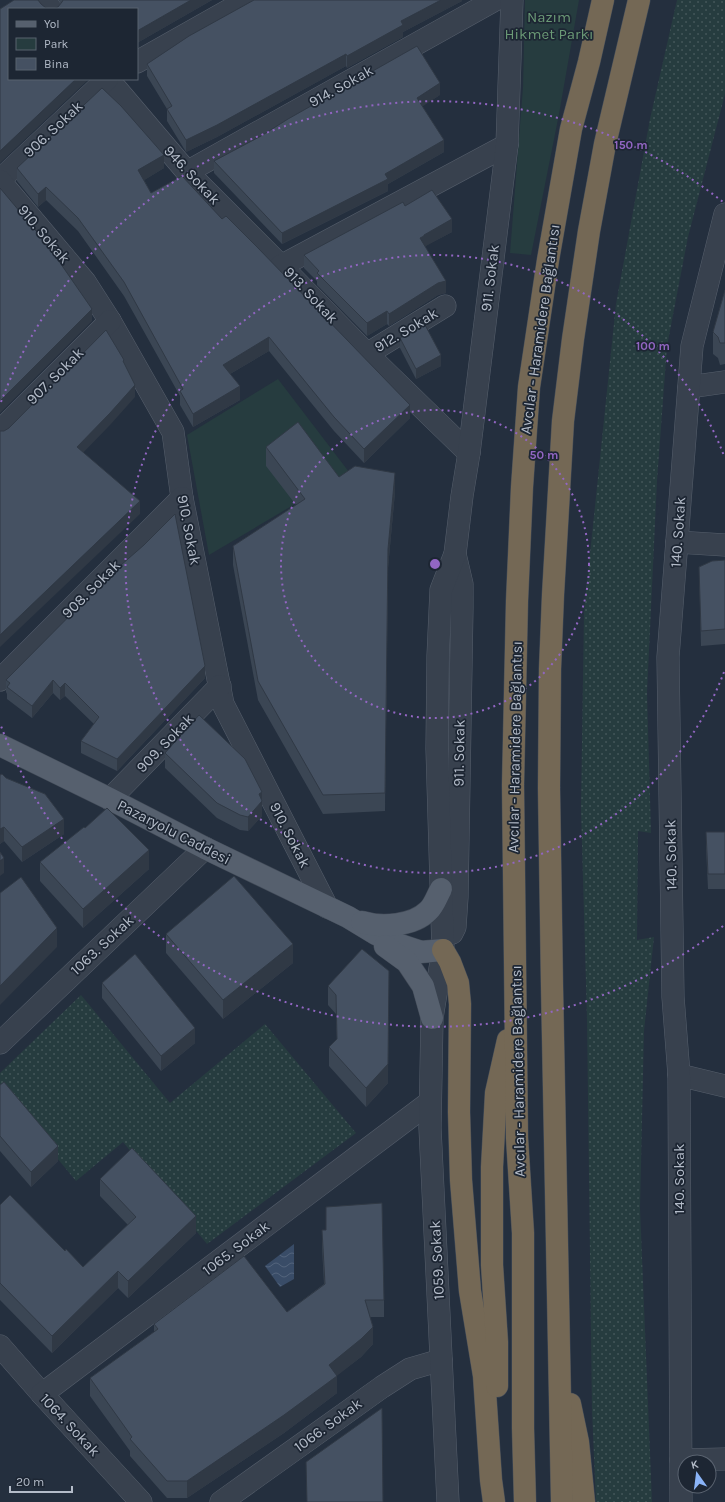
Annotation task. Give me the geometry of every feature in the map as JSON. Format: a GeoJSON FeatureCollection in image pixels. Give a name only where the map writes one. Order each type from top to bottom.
{"type":"FeatureCollection","features":[{"type":"Feature","properties":{"kind":"highway","name":"Avcılar - Haramidere Bağlantısı"},"geometry":{"type":"LineString","coordinates":[[525,1502],[523,1428],[523,1233],[517,1138],[513,785],[516,617],[522,487],[530,387],[548,260],[571,129],[589,62],[603,0]]}},
{"type":"Feature","properties":{"kind":"highway"},"geometry":{"type":"LineString","coordinates":[[562,1502],[549,788],[552,595],[563,421],[573,339],[604,144],[639,0]]}},
{"type":"Feature","properties":{"kind":"highway"},"geometry":{"type":"LineString","coordinates":[[442,950],[450,962],[458,983],[460,1004],[459,1112],[461,1180],[470,1291],[484,1376],[490,1480],[495,1502]]}},
{"type":"Feature","properties":{"kind":"highway"},"geometry":{"type":"LineString","coordinates":[[495,1502],[499,1475],[497,1342],[492,1265],[493,1145],[496,1093],[502,1061],[516,1016]]}},
{"type":"Feature","properties":{"kind":"highway"},"geometry":{"type":"LineString","coordinates":[[560,1377],[572,1409],[578,1442],[584,1502]]}},
{"type":"Feature","properties":{"kind":"main road","name":"Pazaryolu Caddesi"},"geometry":{"type":"LineString","coordinates":[[0,745],[205,848],[348,917]]}},
{"type":"Feature","properties":{"kind":"main road"},"geometry":{"type":"LineString","coordinates":[[348,917],[373,925],[396,925],[412,921],[428,911],[441,889]]}},
{"type":"Feature","properties":{"kind":"main road"},"geometry":{"type":"LineString","coordinates":[[348,917],[376,934],[400,945],[421,952],[442,950]]}},
{"type":"Feature","properties":{"kind":"main road"},"geometry":{"type":"LineString","coordinates":[[348,917],[376,940],[407,962],[423,986],[432,1018]]}},
{"type":"Feature","properties":{"kind":"street"},"geometry":{"type":"LineString","coordinates":[[138,61],[247,0]]}},
{"type":"Feature","properties":{"kind":"street","name":"914. Sokak"},"geometry":{"type":"LineString","coordinates":[[187,172],[495,0]]}},
{"type":"Feature","properties":{"kind":"street","name":"911. Sokak"},"geometry":{"type":"LineString","coordinates":[[442,950],[437,749],[441,590],[455,554],[507,145],[512,0]]}},
{"type":"Feature","properties":{"kind":"street","name":"906. Sokak"},"geometry":{"type":"LineString","coordinates":[[0,181],[106,80]]}},
{"type":"Feature","properties":{"kind":"street","name":"946. Sokak"},"geometry":{"type":"LineString","coordinates":[[108,80],[187,172],[281,266]]}},
{"type":"Feature","properties":{"kind":"street","name":"913. Sokak"},"geometry":{"type":"LineString","coordinates":[[469,452],[367,354],[281,266],[507,145]]}},
{"type":"Feature","properties":{"kind":"street","name":"910. Sokak"},"geometry":{"type":"LineString","coordinates":[[0,181],[84,282],[110,321],[173,432],[182,498],[223,704],[327,907]]}},
{"type":"Feature","properties":{"kind":"street","name":"140. Sokak"},"geometry":{"type":"LineString","coordinates":[[681,1454],[679,1074],[673,997],[668,657],[692,346],[725,214]]}},
{"type":"Feature","properties":{"kind":"street","name":"912. Sokak"},"geometry":{"type":"LineString","coordinates":[[367,354],[445,306]]}},
{"type":"Feature","properties":{"kind":"street","name":"907. Sokak"},"geometry":{"type":"LineString","coordinates":[[0,431],[110,321]]}},
{"type":"Feature","properties":{"kind":"street"},"geometry":{"type":"LineString","coordinates":[[689,387],[725,382]]}},
{"type":"Feature","properties":{"kind":"street","name":"908. Sokak"},"geometry":{"type":"LineString","coordinates":[[0,680],[182,498]]}},
{"type":"Feature","properties":{"kind":"street"},"geometry":{"type":"LineString","coordinates":[[677,542],[725,545]]}},
{"type":"Feature","properties":{"kind":"street","name":"911. Sokak"},"geometry":{"type":"LineString","coordinates":[[442,950],[451,938],[455,927],[457,908],[462,584],[455,554]]}},
{"type":"Feature","properties":{"kind":"street","name":"909. Sokak"},"geometry":{"type":"LineString","coordinates":[[110,799],[220,686]]}},
{"type":"Feature","properties":{"kind":"street","name":"1063. Sokak"},"geometry":{"type":"LineString","coordinates":[[0,1043],[205,848]]}},
{"type":"Feature","properties":{"kind":"street","name":"1059. Sokak"},"geometry":{"type":"LineString","coordinates":[[442,950],[432,1018],[430,1102],[448,1502]]}},
{"type":"Feature","properties":{"kind":"street"},"geometry":{"type":"LineString","coordinates":[[679,1074],[725,1086]]}},
{"type":"Feature","properties":{"kind":"street","name":"1065. Sokak"},"geometry":{"type":"LineString","coordinates":[[42,1394],[430,1102]]}},
{"type":"Feature","properties":{"kind":"street","name":"1064. Sokak"},"geometry":{"type":"LineString","coordinates":[[0,1346],[141,1502]]}},
{"type":"Feature","properties":{"kind":"street","name":"1066. Sokak"},"geometry":{"type":"LineString","coordinates":[[222,1502],[382,1387],[410,1369],[441,1360]]}},
{"type":"Feature","properties":{"kind":"green space","name":"Nazım Hikmet Parkı"},"geometry":{"type":"Polygon","coordinates":[[[525,0],[579,0],[559,114],[531,255],[510,253],[523,87],[525,0]]]}},
{"type":"Feature","properties":{"kind":"green space"},"geometry":{"type":"Polygon","coordinates":[[[677,0],[725,0],[725,94],[688,237],[667,346],[657,481],[647,693],[651,833],[638,831],[637,940],[654,937],[644,1031],[640,1208],[652,1502],[596,1502],[592,1411],[587,1019],[581,809],[584,612],[616,304],[650,119],[677,0]]]}},
{"type":"Feature","properties":{"kind":"green space"},"geometry":{"type":"Polygon","coordinates":[[[278,379],[349,472],[209,555],[187,435],[278,379]]]}},
{"type":"Feature","properties":{"kind":"green space"},"geometry":{"type":"Polygon","coordinates":[[[81,995],[170,1103],[265,1024],[356,1133],[207,1244],[123,1142],[76,1181],[0,1089],[0,1073],[81,995]]]}},
{"type":"Feature","properties":{"kind":"water"},"geometry":{"type":"Polygon","coordinates":[[[294,1244],[294,1279],[280,1287],[265,1266],[294,1244]]]}},
{"type":"Feature","properties":{"kind":"building"},"geometry":{"type":"Polygon","coordinates":[[[14,0],[38,0],[46,8],[8,8],[8,80],[75,80],[0,151],[0,9],[14,0]]]}},
{"type":"Feature","properties":{"kind":"building"},"geometry":{"type":"Polygon","coordinates":[[[63,0],[191,0],[138,30],[138,8],[56,8],[63,0]]]}},
{"type":"Feature","properties":{"kind":"building"},"geometry":{"type":"Polygon","coordinates":[[[254,0],[441,0],[401,21],[403,25],[347,56],[346,54],[217,125],[186,140],[167,109],[172,106],[147,64],[189,36],[254,0]]]}},
{"type":"Feature","properties":{"kind":"building"},"geometry":{"type":"Polygon","coordinates":[[[417,46],[440,83],[417,98],[444,140],[385,174],[388,179],[282,233],[214,161],[261,136],[288,119],[417,46]]]}},
{"type":"Feature","properties":{"kind":"building"},"geometry":{"type":"Polygon","coordinates":[[[102,88],[121,106],[164,155],[138,170],[151,193],[182,176],[222,219],[226,216],[258,248],[410,405],[364,449],[334,417],[269,337],[223,365],[240,386],[193,414],[180,391],[183,389],[124,282],[78,218],[46,187],[38,194],[17,168],[102,88]]]}},
{"type":"Feature","properties":{"kind":"building"},"geometry":{"type":"Polygon","coordinates":[[[0,188],[47,244],[92,309],[0,401],[0,188]]]}},
{"type":"Feature","properties":{"kind":"building"},"geometry":{"type":"Polygon","coordinates":[[[432,190],[452,219],[420,238],[446,281],[438,283],[389,314],[387,311],[367,323],[317,273],[319,271],[304,255],[403,202],[405,206],[432,190]]]}},
{"type":"Feature","properties":{"kind":"building"},"geometry":{"type":"Polygon","coordinates":[[[725,290],[725,343],[720,343],[718,337],[713,332],[725,290]]]}},
{"type":"Feature","properties":{"kind":"building"},"geometry":{"type":"Polygon","coordinates":[[[424,323],[441,355],[416,369],[400,338],[424,323]]]}},
{"type":"Feature","properties":{"kind":"building"},"geometry":{"type":"Polygon","coordinates":[[[106,330],[124,360],[123,361],[135,385],[77,447],[140,501],[0,635],[0,431],[4,431],[9,428],[106,330]]]}},
{"type":"Feature","properties":{"kind":"building"},"geometry":{"type":"Polygon","coordinates":[[[298,422],[339,477],[355,466],[395,473],[388,549],[385,793],[323,795],[258,681],[233,546],[305,499],[266,447],[298,422]]]}},
{"type":"Feature","properties":{"kind":"building"},"geometry":{"type":"Polygon","coordinates":[[[175,514],[205,666],[117,759],[81,741],[99,717],[65,683],[60,688],[53,680],[32,706],[7,687],[10,683],[6,680],[113,572],[144,545],[175,514]]]}},
{"type":"Feature","properties":{"kind":"building"},"geometry":{"type":"Polygon","coordinates":[[[725,560],[725,629],[701,631],[699,567],[712,561],[725,560]]]}},
{"type":"Feature","properties":{"kind":"building"},"geometry":{"type":"Polygon","coordinates":[[[199,715],[245,759],[262,792],[259,794],[262,801],[248,817],[240,815],[217,803],[165,753],[199,715]]]}},
{"type":"Feature","properties":{"kind":"building"},"geometry":{"type":"Polygon","coordinates":[[[2,774],[6,778],[45,794],[64,819],[22,847],[4,827],[0,829],[0,775],[2,774]]]}},
{"type":"Feature","properties":{"kind":"building"},"geometry":{"type":"Polygon","coordinates":[[[107,808],[149,850],[83,909],[40,862],[84,827],[85,828],[107,808]]]}},
{"type":"Feature","properties":{"kind":"building"},"geometry":{"type":"Polygon","coordinates":[[[706,832],[725,832],[725,874],[708,874],[706,832]]]}},
{"type":"Feature","properties":{"kind":"building"},"geometry":{"type":"Polygon","coordinates":[[[0,852],[4,858],[0,861],[0,852]]]}},
{"type":"Feature","properties":{"kind":"building"},"geometry":{"type":"Polygon","coordinates":[[[234,876],[293,944],[223,1000],[166,934],[234,876]]]}},
{"type":"Feature","properties":{"kind":"building"},"geometry":{"type":"Polygon","coordinates":[[[21,877],[57,928],[0,986],[0,893],[21,877]]]}},
{"type":"Feature","properties":{"kind":"building"},"geometry":{"type":"Polygon","coordinates":[[[362,949],[389,971],[388,1064],[366,1088],[329,1047],[337,1039],[336,995],[328,986],[362,949]]]}},
{"type":"Feature","properties":{"kind":"building"},"geometry":{"type":"Polygon","coordinates":[[[135,954],[195,1028],[161,1056],[102,983],[135,954]]]}},
{"type":"Feature","properties":{"kind":"building"},"geometry":{"type":"Polygon","coordinates":[[[4,1082],[58,1146],[31,1172],[0,1136],[0,1085],[4,1082]]]}},
{"type":"Feature","properties":{"kind":"building"},"geometry":{"type":"Polygon","coordinates":[[[132,1148],[196,1216],[128,1281],[118,1271],[52,1336],[0,1283],[0,1205],[10,1195],[65,1251],[66,1249],[83,1267],[136,1217],[100,1179],[132,1148]]]}},
{"type":"Feature","properties":{"kind":"building"},"geometry":{"type":"Polygon","coordinates":[[[382,1203],[384,1300],[365,1300],[373,1327],[361,1339],[329,1365],[337,1376],[284,1415],[187,1481],[167,1481],[130,1439],[132,1437],[90,1378],[158,1329],[154,1324],[244,1256],[287,1312],[325,1284],[322,1230],[326,1230],[326,1207],[382,1203]]]}},
{"type":"Feature","properties":{"kind":"building"},"geometry":{"type":"Polygon","coordinates":[[[382,1408],[383,1502],[307,1502],[306,1462],[382,1408]]]}}]}
